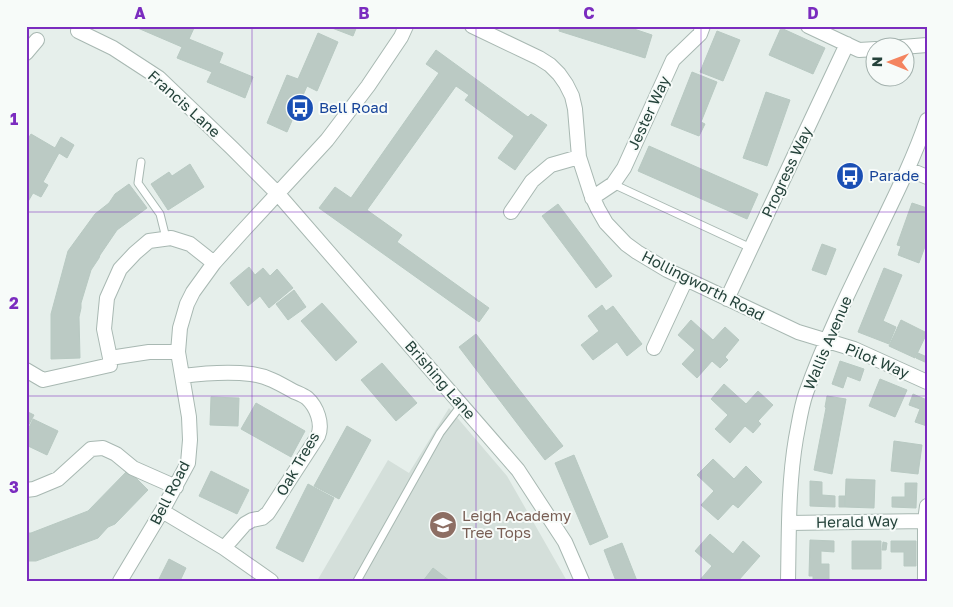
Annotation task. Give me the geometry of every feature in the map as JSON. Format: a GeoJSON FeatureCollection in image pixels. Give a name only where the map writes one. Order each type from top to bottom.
{"type":"FeatureCollection","features":[{"type":"Feature","properties":{"kind":"street","name":"Bell Road"},"geometry":{"type":"LineString","coordinates":[[120,581],[188,464],[189,417],[178,352],[180,328],[187,304],[193,292],[214,263],[333,133],[368,86],[406,26]]}},
{"type":"Feature","properties":{"kind":"street","name":"Hollingworth Road"},"geometry":{"type":"LineString","coordinates":[[472,26],[539,58],[559,74],[572,96],[579,157],[592,198],[606,223],[626,244],[649,260],[727,299],[798,332],[827,342]]}},
{"type":"Feature","properties":{"kind":"street","name":"Jester Way"},"geometry":{"type":"LineString","coordinates":[[592,198],[614,184],[624,168],[673,60],[700,34],[704,26]]}},
{"type":"Feature","properties":{"kind":"street"},"geometry":{"type":"LineString","coordinates":[[808,26],[859,50],[866,49]]}},
{"type":"Feature","properties":{"kind":"street","name":"Francis Lane"},"geometry":{"type":"LineString","coordinates":[[80,28],[159,78],[278,194]]}},
{"type":"Feature","properties":{"kind":"street"},"geometry":{"type":"LineString","coordinates":[[26,53],[37,40]]}},
{"type":"Feature","properties":{"kind":"street","name":"Progress Way"},"geometry":{"type":"LineString","coordinates":[[727,299],[847,44]]}},
{"type":"Feature","properties":{"kind":"street","name":"Wallis Avenue"},"geometry":{"type":"LineString","coordinates":[[788,581],[790,491],[793,459],[806,395],[857,275],[919,144],[927,120]]}},
{"type":"Feature","properties":{"kind":"street"},"geometry":{"type":"LineString","coordinates":[[511,212],[532,181],[551,165],[579,157]]}},
{"type":"Feature","properties":{"kind":"street"},"geometry":{"type":"LineString","coordinates":[[908,169],[927,177]]}},
{"type":"Feature","properties":{"kind":"street","name":"Brishing Lane"},"geometry":{"type":"LineString","coordinates":[[278,194],[518,470],[565,542],[582,581]]}},
{"type":"Feature","properties":{"kind":"street"},"geometry":{"type":"LineString","coordinates":[[26,370],[43,380],[110,365],[104,329],[107,298],[120,269],[135,252],[149,241],[171,238],[190,244],[214,263]]}},
{"type":"Feature","properties":{"kind":"street"},"geometry":{"type":"LineString","coordinates":[[654,348],[686,279]]}},
{"type":"Feature","properties":{"kind":"street","name":"Pilot Way"},"geometry":{"type":"LineString","coordinates":[[827,342],[854,349],[927,382]]}},
{"type":"Feature","properties":{"kind":"street"},"geometry":{"type":"LineString","coordinates":[[110,358],[149,352],[178,352]]}},
{"type":"Feature","properties":{"kind":"street","name":"Oak Trees"},"geometry":{"type":"LineString","coordinates":[[182,376],[231,372],[253,374],[273,379],[307,399],[318,413],[320,430],[318,436],[268,513],[262,518],[245,524],[224,548]]}},
{"type":"Feature","properties":{"kind":"street"},"geometry":{"type":"LineString","coordinates":[[26,490],[58,479],[91,450],[103,448],[116,454],[133,468],[176,487]]}},
{"type":"Feature","properties":{"kind":"street"},"geometry":{"type":"LineString","coordinates":[[925,581],[925,521],[927,506]]}},
{"type":"Feature","properties":{"kind":"street"},"geometry":{"type":"LineString","coordinates":[[162,511],[224,548],[271,581]]}},
{"type":"Feature","properties":{"kind":"street","name":"Herald Way"},"geometry":{"type":"LineString","coordinates":[[789,523],[925,521]]}},
{"type":"Feature","properties":{"kind":"lane"},"geometry":{"type":"LineString","coordinates":[[141,162],[138,183],[160,214],[166,238]]}},
{"type":"Feature","properties":{"kind":"lane"},"geometry":{"type":"LineString","coordinates":[[614,184],[751,248]]}},
{"type":"Feature","properties":{"kind":"lane"},"geometry":{"type":"LineString","coordinates":[[357,581],[440,433],[462,404]]}},
{"type":"Feature","properties":{"kind":"shaded area","name":"Leigh Academy Tree Tops"},"geometry":{"type":"Polygon","coordinates":[[[449,408],[507,476],[567,581],[317,581],[388,460],[409,473],[449,408]]]}},
{"type":"Feature","properties":{"kind":"building"},"geometry":{"type":"Polygon","coordinates":[[[133,26],[190,26],[194,28],[189,39],[223,53],[219,63],[253,77],[245,98],[207,82],[212,72],[177,58],[182,47],[133,26]]]}},
{"type":"Feature","properties":{"kind":"building"},"geometry":{"type":"Polygon","coordinates":[[[333,26],[357,26],[353,36],[332,28],[333,26]]]}},
{"type":"Feature","properties":{"kind":"building"},"geometry":{"type":"Polygon","coordinates":[[[560,26],[625,26],[652,35],[645,58],[559,31],[560,26]]]}},
{"type":"Feature","properties":{"kind":"building"},"geometry":{"type":"Polygon","coordinates":[[[781,28],[825,48],[813,74],[769,55],[781,28]]]}},
{"type":"Feature","properties":{"kind":"building"},"geometry":{"type":"Polygon","coordinates":[[[717,31],[740,40],[723,81],[700,72],[717,31]]]}},
{"type":"Feature","properties":{"kind":"building"},"geometry":{"type":"Polygon","coordinates":[[[318,33],[338,42],[317,91],[307,86],[287,132],[267,123],[287,75],[298,79],[318,33]]]}},
{"type":"Feature","properties":{"kind":"building"},"geometry":{"type":"Polygon","coordinates":[[[436,50],[528,117],[531,114],[547,125],[515,170],[498,158],[514,136],[465,100],[469,95],[456,86],[367,210],[402,235],[397,242],[489,308],[479,322],[319,208],[335,187],[351,198],[439,73],[426,64],[436,50]]]}},
{"type":"Feature","properties":{"kind":"building"},"geometry":{"type":"Polygon","coordinates":[[[692,72],[717,82],[701,122],[705,124],[699,136],[671,125],[692,72]]]}},
{"type":"Feature","properties":{"kind":"building"},"geometry":{"type":"Polygon","coordinates":[[[766,92],[790,100],[767,166],[743,158],[766,92]]]}},
{"type":"Feature","properties":{"kind":"building"},"geometry":{"type":"Polygon","coordinates":[[[31,134],[55,148],[61,137],[74,145],[67,158],[59,153],[43,182],[48,185],[41,197],[33,193],[26,205],[26,142],[31,134]]]}},
{"type":"Feature","properties":{"kind":"building"},"geometry":{"type":"Polygon","coordinates":[[[649,146],[758,194],[747,219],[638,171],[649,146]]]}},
{"type":"Feature","properties":{"kind":"building"},"geometry":{"type":"Polygon","coordinates":[[[190,164],[204,187],[168,210],[151,184],[169,172],[172,176],[190,164]]]}},
{"type":"Feature","properties":{"kind":"building"},"geometry":{"type":"Polygon","coordinates":[[[129,184],[147,208],[117,230],[91,270],[81,303],[79,317],[80,358],[51,359],[51,314],[68,251],[95,214],[109,203],[115,194],[129,184]]]}},
{"type":"Feature","properties":{"kind":"building"},"geometry":{"type":"Polygon","coordinates":[[[912,203],[927,208],[927,241],[919,263],[898,255],[901,246],[897,245],[912,203]]]}},
{"type":"Feature","properties":{"kind":"building"},"geometry":{"type":"Polygon","coordinates":[[[558,204],[612,276],[596,288],[542,216],[558,204]]]}},
{"type":"Feature","properties":{"kind":"building"},"geometry":{"type":"Polygon","coordinates":[[[822,244],[836,249],[826,275],[812,270],[822,244]]]}},
{"type":"Feature","properties":{"kind":"building"},"geometry":{"type":"Polygon","coordinates":[[[249,267],[255,275],[263,268],[270,276],[277,269],[293,288],[269,308],[260,296],[248,306],[230,283],[249,267]]]}},
{"type":"Feature","properties":{"kind":"building"},"geometry":{"type":"Polygon","coordinates":[[[884,268],[902,275],[883,321],[896,327],[889,344],[858,332],[884,268]]]}},
{"type":"Feature","properties":{"kind":"building"},"geometry":{"type":"Polygon","coordinates":[[[294,290],[306,307],[288,320],[276,304],[294,290]]]}},
{"type":"Feature","properties":{"kind":"building"},"geometry":{"type":"Polygon","coordinates":[[[322,303],[357,342],[336,361],[301,321],[322,303]]]}},
{"type":"Feature","properties":{"kind":"building"},"geometry":{"type":"Polygon","coordinates":[[[602,305],[606,311],[613,306],[642,344],[627,356],[617,342],[593,360],[581,345],[599,331],[588,316],[602,305]]]}},
{"type":"Feature","properties":{"kind":"building"},"geometry":{"type":"Polygon","coordinates":[[[691,320],[713,340],[725,327],[739,340],[725,357],[728,360],[720,368],[712,361],[697,378],[682,364],[695,350],[678,335],[691,320]]]}},
{"type":"Feature","properties":{"kind":"building"},"geometry":{"type":"Polygon","coordinates":[[[901,320],[927,333],[915,358],[889,346],[901,320]]]}},
{"type":"Feature","properties":{"kind":"building"},"geometry":{"type":"Polygon","coordinates":[[[476,334],[563,446],[545,460],[459,347],[476,334]]]}},
{"type":"Feature","properties":{"kind":"building"},"geometry":{"type":"Polygon","coordinates":[[[918,353],[927,357],[927,363],[916,358],[918,353]]]}},
{"type":"Feature","properties":{"kind":"building"},"geometry":{"type":"Polygon","coordinates":[[[840,361],[864,369],[860,381],[847,376],[843,388],[832,384],[840,361]]]}},
{"type":"Feature","properties":{"kind":"building"},"geometry":{"type":"Polygon","coordinates":[[[382,363],[417,403],[396,421],[361,380],[382,363]]]}},
{"type":"Feature","properties":{"kind":"building"},"geometry":{"type":"Polygon","coordinates":[[[880,379],[907,390],[895,417],[869,406],[880,379]]]}},
{"type":"Feature","properties":{"kind":"building"},"geometry":{"type":"Polygon","coordinates":[[[724,384],[746,404],[758,391],[773,405],[758,421],[761,424],[753,433],[745,426],[730,443],[715,429],[728,415],[711,399],[724,384]]]}},
{"type":"Feature","properties":{"kind":"building"},"geometry":{"type":"Polygon","coordinates":[[[913,394],[927,400],[927,426],[915,422],[920,409],[909,405],[913,394]]]}},
{"type":"Feature","properties":{"kind":"building"},"geometry":{"type":"Polygon","coordinates":[[[827,396],[846,399],[832,474],[814,470],[827,396]]]}},
{"type":"Feature","properties":{"kind":"building"},"geometry":{"type":"Polygon","coordinates":[[[211,397],[239,398],[238,426],[210,425],[211,397]]]}},
{"type":"Feature","properties":{"kind":"building"},"geometry":{"type":"Polygon","coordinates":[[[256,403],[305,431],[291,457],[241,429],[256,403]]]}},
{"type":"Feature","properties":{"kind":"building"},"geometry":{"type":"Polygon","coordinates":[[[26,411],[34,415],[26,430],[26,411]]]}},
{"type":"Feature","properties":{"kind":"building"},"geometry":{"type":"Polygon","coordinates":[[[33,419],[58,431],[47,455],[26,445],[26,434],[33,419]]]}},
{"type":"Feature","properties":{"kind":"building"},"geometry":{"type":"Polygon","coordinates":[[[347,426],[371,440],[339,499],[314,486],[347,426]]]}},
{"type":"Feature","properties":{"kind":"building"},"geometry":{"type":"Polygon","coordinates":[[[894,441],[922,445],[918,474],[891,471],[894,441]]]}},
{"type":"Feature","properties":{"kind":"building"},"geometry":{"type":"Polygon","coordinates":[[[574,455],[608,537],[590,545],[555,463],[574,455]]]}},
{"type":"Feature","properties":{"kind":"building"},"geometry":{"type":"Polygon","coordinates":[[[713,459],[734,479],[746,466],[762,482],[738,508],[733,504],[718,520],[701,505],[714,491],[697,475],[713,459]]]}},
{"type":"Feature","properties":{"kind":"building"},"geometry":{"type":"Polygon","coordinates":[[[128,470],[148,490],[115,524],[108,527],[98,538],[36,561],[26,561],[26,533],[31,533],[88,511],[128,470]]]}},
{"type":"Feature","properties":{"kind":"building"},"geometry":{"type":"Polygon","coordinates":[[[211,471],[249,490],[237,514],[199,496],[211,471]]]}},
{"type":"Feature","properties":{"kind":"building"},"geometry":{"type":"Polygon","coordinates":[[[846,479],[875,480],[874,508],[845,507],[846,479]]]}},
{"type":"Feature","properties":{"kind":"building"},"geometry":{"type":"Polygon","coordinates":[[[810,481],[822,482],[822,495],[835,496],[835,507],[810,506],[810,481]]]}},
{"type":"Feature","properties":{"kind":"building"},"geometry":{"type":"Polygon","coordinates":[[[905,483],[917,483],[916,508],[892,507],[892,497],[905,497],[905,483]]]}},
{"type":"Feature","properties":{"kind":"building"},"geometry":{"type":"Polygon","coordinates":[[[308,484],[334,498],[303,562],[276,548],[308,484]]]}},
{"type":"Feature","properties":{"kind":"building"},"geometry":{"type":"Polygon","coordinates":[[[839,496],[845,496],[845,507],[839,507],[839,496]]]}},
{"type":"Feature","properties":{"kind":"building"},"geometry":{"type":"Polygon","coordinates":[[[710,534],[733,554],[743,541],[760,556],[738,581],[732,581],[731,579],[729,581],[699,581],[712,566],[695,551],[710,534]]]}},
{"type":"Feature","properties":{"kind":"building"},"geometry":{"type":"Polygon","coordinates":[[[810,540],[834,541],[834,552],[821,551],[821,564],[829,564],[829,581],[813,581],[813,576],[809,576],[810,540]]]}},
{"type":"Feature","properties":{"kind":"building"},"geometry":{"type":"Polygon","coordinates":[[[852,541],[881,541],[881,569],[852,569],[852,541]]]}},
{"type":"Feature","properties":{"kind":"building"},"geometry":{"type":"Polygon","coordinates":[[[891,541],[916,541],[916,566],[904,566],[904,552],[891,552],[891,541]]]}},
{"type":"Feature","properties":{"kind":"building"},"geometry":{"type":"Polygon","coordinates":[[[883,542],[887,543],[886,550],[882,550],[883,542]]]}},
{"type":"Feature","properties":{"kind":"building"},"geometry":{"type":"Polygon","coordinates":[[[622,543],[637,581],[616,581],[604,550],[622,543]]]}},
{"type":"Feature","properties":{"kind":"building"},"geometry":{"type":"Polygon","coordinates":[[[169,559],[186,568],[180,581],[158,581],[169,559]]]}},
{"type":"Feature","properties":{"kind":"building"},"geometry":{"type":"Polygon","coordinates":[[[433,568],[450,581],[423,581],[433,568]]]}},
{"type":"Feature","properties":{"kind":"place","name":"Bell Road"},"geometry":{"type":"Point","coordinates":[300,108]}},
{"type":"Feature","properties":{"kind":"place","name":"Parade"},"geometry":{"type":"Point","coordinates":[850,176]}},
{"type":"Feature","properties":{"kind":"place","name":"Leigh Academy Tree Tops"},"geometry":{"type":"Point","coordinates":[443,525]}}]}
